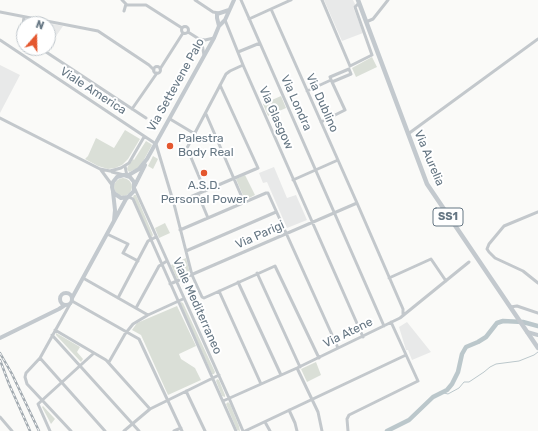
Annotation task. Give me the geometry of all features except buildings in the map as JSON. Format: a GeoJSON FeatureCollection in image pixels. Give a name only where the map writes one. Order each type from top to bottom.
{"type":"FeatureCollection","features":[{"type":"Feature","properties":{"kind":"main road","name":"Via Aurelia"},"geometry":{"type":"LineString","coordinates":[[359,2],[420,168],[430,189],[518,320],[536,340],[538,346]]}},
{"type":"Feature","properties":{"kind":"street"},"geometry":{"type":"LineString","coordinates":[[122,0],[126,4],[146,4],[182,28],[187,27],[189,30],[188,32]]}},
{"type":"Feature","properties":{"kind":"street"},"geometry":{"type":"LineString","coordinates":[[195,0],[219,15],[225,14],[225,19],[219,21],[219,15]]}},
{"type":"Feature","properties":{"kind":"street","name":"Via Settevene Palo"},"geometry":{"type":"LineString","coordinates":[[135,187],[147,159],[214,38],[219,26],[225,19],[234,0]]}},
{"type":"Feature","properties":{"kind":"street","name":"Via Londra"},"geometry":{"type":"LineString","coordinates":[[241,0],[384,326]]}},
{"type":"Feature","properties":{"kind":"street"},"geometry":{"type":"LineString","coordinates":[[249,19],[291,0]]}},
{"type":"Feature","properties":{"kind":"street"},"geometry":{"type":"LineString","coordinates":[[307,91],[351,74],[350,67],[322,0]]}},
{"type":"Feature","properties":{"kind":"street"},"geometry":{"type":"LineString","coordinates":[[366,22],[372,20],[388,0]]}},
{"type":"Feature","properties":{"kind":"street"},"geometry":{"type":"LineString","coordinates":[[321,122],[345,110],[330,77],[372,55],[355,7],[359,2]]}},
{"type":"Feature","properties":{"kind":"street"},"geometry":{"type":"LineString","coordinates":[[124,11],[126,4]]}},
{"type":"Feature","properties":{"kind":"street","name":"Via Dublino"},"geometry":{"type":"LineString","coordinates":[[271,9],[403,309],[403,314]]}},
{"type":"Feature","properties":{"kind":"street"},"geometry":{"type":"LineString","coordinates":[[219,15],[229,10]]}},
{"type":"Feature","properties":{"kind":"street"},"geometry":{"type":"LineString","coordinates":[[0,12],[20,16]]}},
{"type":"Feature","properties":{"kind":"street"},"geometry":{"type":"LineString","coordinates":[[219,15],[219,26]]}},
{"type":"Feature","properties":{"kind":"street","name":"Via Glasgow"},"geometry":{"type":"LineString","coordinates":[[225,19],[243,65],[363,337]]}},
{"type":"Feature","properties":{"kind":"street"},"geometry":{"type":"LineString","coordinates":[[56,23],[98,31],[149,65],[157,68],[160,72],[157,73],[132,109]]}},
{"type":"Feature","properties":{"kind":"street"},"geometry":{"type":"LineString","coordinates":[[157,68],[163,64],[183,33],[182,28]]}},
{"type":"Feature","properties":{"kind":"street"},"geometry":{"type":"LineString","coordinates":[[183,33],[185,34],[188,32],[199,39],[205,40],[214,38]]}},
{"type":"Feature","properties":{"kind":"street"},"geometry":{"type":"LineString","coordinates":[[199,39],[202,44],[204,55]]}},
{"type":"Feature","properties":{"kind":"street"},"geometry":{"type":"LineString","coordinates":[[408,134],[538,39]]}},
{"type":"Feature","properties":{"kind":"street","name":"Viale America"},"geometry":{"type":"LineString","coordinates":[[0,40],[156,144]]}},
{"type":"Feature","properties":{"kind":"street"},"geometry":{"type":"LineString","coordinates":[[205,40],[209,46]]}},
{"type":"Feature","properties":{"kind":"street"},"geometry":{"type":"LineString","coordinates":[[238,52],[260,42]]}},
{"type":"Feature","properties":{"kind":"street"},"geometry":{"type":"LineString","coordinates":[[202,44],[209,46]]}},
{"type":"Feature","properties":{"kind":"street"},"geometry":{"type":"LineString","coordinates":[[52,56],[146,118]]}},
{"type":"Feature","properties":{"kind":"street"},"geometry":{"type":"LineString","coordinates":[[205,191],[188,147],[227,73],[243,65]]}},
{"type":"Feature","properties":{"kind":"street"},"geometry":{"type":"LineString","coordinates":[[157,68],[157,73]]}},
{"type":"Feature","properties":{"kind":"street"},"geometry":{"type":"LineString","coordinates":[[174,204],[258,168],[220,85]]}},
{"type":"Feature","properties":{"kind":"street"},"geometry":{"type":"LineString","coordinates":[[206,114],[244,202]]}},
{"type":"Feature","properties":{"kind":"street"},"geometry":{"type":"LineString","coordinates":[[0,118],[100,169],[126,176],[132,180],[135,187],[113,223],[40,358],[26,373],[25,377],[27,384],[43,399],[71,431]]}},
{"type":"Feature","properties":{"kind":"street"},"geometry":{"type":"LineString","coordinates":[[170,119],[195,134]]}},
{"type":"Feature","properties":{"kind":"street"},"geometry":{"type":"LineString","coordinates":[[110,171],[115,171],[130,162],[144,137]]}},
{"type":"Feature","properties":{"kind":"street"},"geometry":{"type":"LineString","coordinates":[[156,144],[174,204],[192,274],[202,298],[275,266],[319,358]]}},
{"type":"Feature","properties":{"kind":"street","name":"Via Settevene Palo"},"geometry":{"type":"LineString","coordinates":[[126,176],[138,170],[147,159]]}},
{"type":"Feature","properties":{"kind":"street"},"geometry":{"type":"LineString","coordinates":[[293,180],[338,160]]}},
{"type":"Feature","properties":{"kind":"street"},"geometry":{"type":"LineString","coordinates":[[125,166],[126,176]]}},
{"type":"Feature","properties":{"kind":"street"},"geometry":{"type":"LineString","coordinates":[[100,169],[112,185],[115,213],[113,223]]}},
{"type":"Feature","properties":{"kind":"street"},"geometry":{"type":"LineString","coordinates":[[109,180],[110,171]]}},
{"type":"Feature","properties":{"kind":"street"},"geometry":{"type":"LineString","coordinates":[[112,185],[115,179],[126,176]]}},
{"type":"Feature","properties":{"kind":"street","name":"Viale Mediterraneo"},"geometry":{"type":"LineString","coordinates":[[135,187],[183,299],[244,431]]}},
{"type":"Feature","properties":{"kind":"street"},"geometry":{"type":"LineString","coordinates":[[113,191],[121,198],[129,197]]}},
{"type":"Feature","properties":{"kind":"street"},"geometry":{"type":"LineString","coordinates":[[180,230],[267,193],[338,348]]}},
{"type":"Feature","properties":{"kind":"street"},"geometry":{"type":"LineString","coordinates":[[198,194],[208,218]]}},
{"type":"Feature","properties":{"kind":"street","name":"Viale Mediterraneo"},"geometry":{"type":"LineString","coordinates":[[129,197],[132,199],[236,431]]}},
{"type":"Feature","properties":{"kind":"street","name":"Via Parigi"},"geometry":{"type":"LineString","coordinates":[[170,284],[357,203]]}},
{"type":"Feature","properties":{"kind":"street"},"geometry":{"type":"LineString","coordinates":[[186,250],[276,212]]}},
{"type":"Feature","properties":{"kind":"street"},"geometry":{"type":"LineString","coordinates":[[538,212],[504,226],[489,244],[487,249],[495,258],[523,270],[538,283]]}},
{"type":"Feature","properties":{"kind":"street"},"geometry":{"type":"LineString","coordinates":[[108,234],[128,244],[123,253],[138,261]]}},
{"type":"Feature","properties":{"kind":"street"},"geometry":{"type":"LineString","coordinates":[[118,298],[150,240],[156,237]]}},
{"type":"Feature","properties":{"kind":"street"},"geometry":{"type":"LineString","coordinates":[[389,278],[431,259],[446,281]]}},
{"type":"Feature","properties":{"kind":"street"},"geometry":{"type":"LineString","coordinates":[[136,308],[161,264],[167,261]]}},
{"type":"Feature","properties":{"kind":"street","name":"Via Atene"},"geometry":{"type":"LineString","coordinates":[[223,401],[319,358],[402,317],[403,314],[469,262]]}},
{"type":"Feature","properties":{"kind":"street"},"geometry":{"type":"LineString","coordinates":[[257,273],[318,413],[322,431]]}},
{"type":"Feature","properties":{"kind":"street"},"geometry":{"type":"LineString","coordinates":[[83,278],[148,315]]}},
{"type":"Feature","properties":{"kind":"street"},"geometry":{"type":"LineString","coordinates":[[238,282],[281,375]]}},
{"type":"Feature","properties":{"kind":"street"},"geometry":{"type":"LineString","coordinates":[[58,310],[62,294],[77,290]]}},
{"type":"Feature","properties":{"kind":"street"},"geometry":{"type":"LineString","coordinates":[[219,291],[261,384]]}},
{"type":"Feature","properties":{"kind":"street"},"geometry":{"type":"LineString","coordinates":[[68,293],[70,302]]}},
{"type":"Feature","properties":{"kind":"street"},"geometry":{"type":"LineString","coordinates":[[109,362],[126,331],[135,322],[183,299]]}},
{"type":"Feature","properties":{"kind":"street"},"geometry":{"type":"LineString","coordinates":[[60,300],[62,303],[70,302],[126,331],[141,341],[181,429],[174,431]]}},
{"type":"Feature","properties":{"kind":"street"},"geometry":{"type":"LineString","coordinates":[[0,338],[58,310],[70,302]]}},
{"type":"Feature","properties":{"kind":"street"},"geometry":{"type":"LineString","coordinates":[[510,307],[517,306],[538,313]]}},
{"type":"Feature","properties":{"kind":"street"},"geometry":{"type":"LineString","coordinates":[[58,310],[63,310],[65,313]]}},
{"type":"Feature","properties":{"kind":"street"},"geometry":{"type":"LineString","coordinates":[[348,431],[347,421],[349,416],[418,381],[391,322]]}},
{"type":"Feature","properties":{"kind":"street"},"geometry":{"type":"LineString","coordinates":[[55,330],[109,362],[150,409]]}},
{"type":"Feature","properties":{"kind":"street"},"geometry":{"type":"LineString","coordinates":[[526,330],[538,335],[536,340]]}},
{"type":"Feature","properties":{"kind":"street"},"geometry":{"type":"LineString","coordinates":[[52,335],[139,431]]}},
{"type":"Feature","properties":{"kind":"street"},"geometry":{"type":"LineString","coordinates":[[50,431],[38,404],[94,353]]}},
{"type":"Feature","properties":{"kind":"street"},"geometry":{"type":"LineString","coordinates":[[244,431],[406,355]]}},
{"type":"Feature","properties":{"kind":"street"},"geometry":{"type":"LineString","coordinates":[[40,358],[105,431]]}},
{"type":"Feature","properties":{"kind":"street"},"geometry":{"type":"LineString","coordinates":[[124,431],[150,409],[219,375]]}},
{"type":"Feature","properties":{"kind":"street"},"geometry":{"type":"LineString","coordinates":[[186,391],[205,431]]}},
{"type":"Feature","properties":{"kind":"street"},"geometry":{"type":"LineString","coordinates":[[289,410],[297,431]]}},
{"type":"Feature","properties":{"kind":"street"},"geometry":{"type":"LineString","coordinates":[[0,417],[12,431]]}},
{"type":"Feature","properties":{"kind":"street"},"geometry":{"type":"LineString","coordinates":[[265,422],[270,431]]}},
{"type":"Feature","properties":{"kind":"street"},"geometry":{"type":"LineString","coordinates":[[5,431],[9,428]]}},
{"type":"Feature","properties":{"kind":"shaded area"},"geometry":{"type":"Polygon","coordinates":[[[324,0],[353,0],[356,6],[353,7],[363,33],[342,41],[324,0]]]}},
{"type":"Feature","properties":{"kind":"shaded area"},"geometry":{"type":"Polygon","coordinates":[[[56,25],[63,26],[56,36],[56,25]]]}},
{"type":"Feature","properties":{"kind":"shaded area"},"geometry":{"type":"Polygon","coordinates":[[[372,57],[377,67],[356,77],[352,68],[372,57]]]}},
{"type":"Feature","properties":{"kind":"shaded area"},"geometry":{"type":"Polygon","coordinates":[[[0,65],[20,75],[0,113],[0,65]]]}},
{"type":"Feature","properties":{"kind":"shaded area"},"geometry":{"type":"Polygon","coordinates":[[[281,96],[286,108],[268,116],[263,104],[281,96]]]}},
{"type":"Feature","properties":{"kind":"shaded area"},"geometry":{"type":"Polygon","coordinates":[[[125,130],[140,139],[128,159],[122,165],[108,169],[98,166],[85,159],[88,156],[96,138],[114,148],[125,130]]]}},
{"type":"Feature","properties":{"kind":"shaded area"},"geometry":{"type":"Polygon","coordinates":[[[146,141],[152,145],[140,167],[129,172],[127,169],[128,166],[133,159],[134,160],[146,141]]]}},
{"type":"Feature","properties":{"kind":"shaded area"},"geometry":{"type":"Polygon","coordinates":[[[153,156],[158,159],[153,169],[148,166],[153,156]]]}},
{"type":"Feature","properties":{"kind":"shaded area"},"geometry":{"type":"Polygon","coordinates":[[[274,167],[287,198],[296,195],[307,220],[287,228],[267,182],[263,183],[259,173],[274,167]]]}},
{"type":"Feature","properties":{"kind":"shaded area"},"geometry":{"type":"Polygon","coordinates":[[[245,175],[255,195],[245,200],[236,179],[245,175]]]}},
{"type":"Feature","properties":{"kind":"shaded area"},"geometry":{"type":"Polygon","coordinates":[[[119,178],[127,178],[132,183],[130,194],[127,196],[119,196],[114,191],[114,183],[119,178]]]}},
{"type":"Feature","properties":{"kind":"shaded area"},"geometry":{"type":"Polygon","coordinates":[[[136,195],[153,235],[152,237],[150,237],[133,197],[136,195]]]}},
{"type":"Feature","properties":{"kind":"shaded area"},"geometry":{"type":"Polygon","coordinates":[[[165,223],[170,233],[159,238],[155,228],[165,223]]]}},
{"type":"Feature","properties":{"kind":"shaded area"},"geometry":{"type":"Polygon","coordinates":[[[186,258],[190,273],[177,279],[171,265],[186,258]]]}},
{"type":"Feature","properties":{"kind":"shaded area"},"geometry":{"type":"Polygon","coordinates":[[[180,303],[183,303],[215,372],[214,374],[212,374],[180,303]]]}},
{"type":"Feature","properties":{"kind":"shaded area"},"geometry":{"type":"Polygon","coordinates":[[[177,306],[196,346],[179,354],[181,359],[195,368],[201,380],[168,395],[141,335],[132,330],[137,323],[177,306]]]}},
{"type":"Feature","properties":{"kind":"shaded area"},"geometry":{"type":"Polygon","coordinates":[[[407,322],[431,352],[412,360],[408,350],[406,350],[399,327],[407,322]]]}},
{"type":"Feature","properties":{"kind":"shaded area"},"geometry":{"type":"Polygon","coordinates":[[[56,333],[80,347],[77,352],[83,359],[81,362],[56,335],[56,333]]]}},
{"type":"Feature","properties":{"kind":"shaded area"},"geometry":{"type":"Polygon","coordinates":[[[316,362],[321,375],[307,382],[301,369],[316,362]]]}},
{"type":"Feature","properties":{"kind":"shaded area"},"geometry":{"type":"Polygon","coordinates":[[[217,379],[219,380],[225,397],[222,396],[216,381],[217,379]]]}},
{"type":"Feature","properties":{"kind":"shaded area"},"geometry":{"type":"Polygon","coordinates":[[[228,402],[240,431],[237,430],[226,404],[228,402]]]}},
{"type":"Feature","properties":{"kind":"shaded area"},"geometry":{"type":"Polygon","coordinates":[[[43,406],[55,419],[51,424],[42,407],[43,406]]]}},
{"type":"Feature","properties":{"kind":"waterway"},"geometry":{"type":"LineString","coordinates":[[387,431],[409,420],[433,397],[447,390],[458,372],[462,354],[466,347],[486,337],[497,323],[503,321],[523,322],[538,326]]}},
{"type":"Feature","properties":{"kind":"waterway"},"geometry":{"type":"LineString","coordinates":[[444,393],[448,394],[459,388],[464,382],[469,382],[496,364],[519,361],[538,352]]}},
{"type":"Feature","properties":{"kind":"railway"},"geometry":{"type":"LineString","coordinates":[[0,353],[12,374],[39,431]]}},
{"type":"Feature","properties":{"kind":"railway"},"geometry":{"type":"LineString","coordinates":[[0,360],[30,431]]}},
{"type":"Feature","properties":{"kind":"place","name":"Palestra Body Real"},"geometry":{"type":"Point","coordinates":[170,146]}},
{"type":"Feature","properties":{"kind":"place","name":"A.S.D. Personal Power"},"geometry":{"type":"Point","coordinates":[204,173]}}]}
